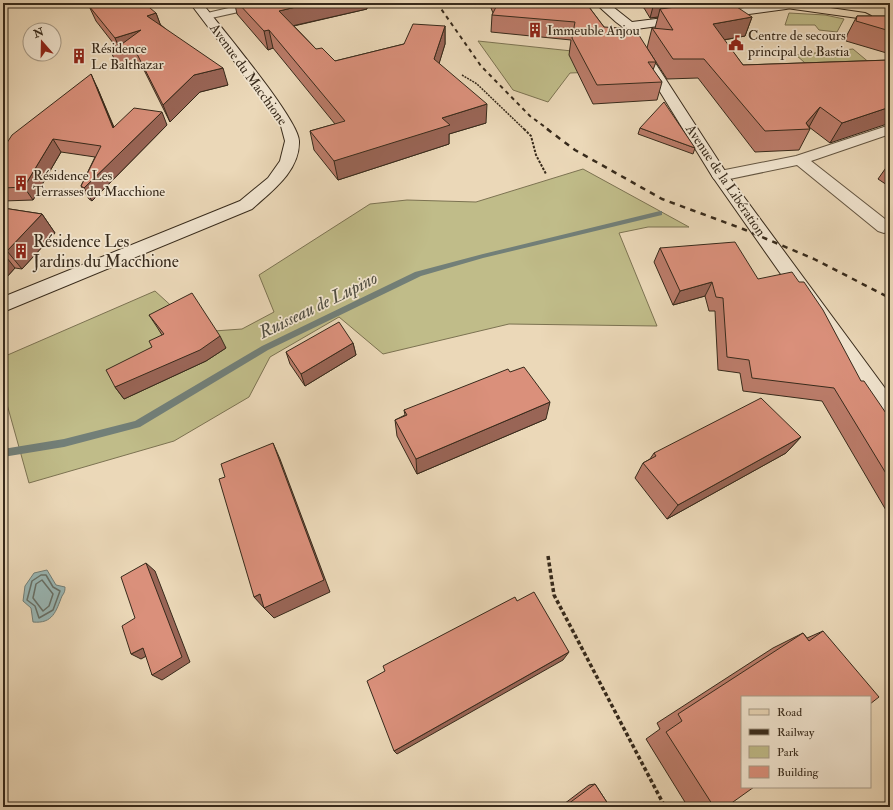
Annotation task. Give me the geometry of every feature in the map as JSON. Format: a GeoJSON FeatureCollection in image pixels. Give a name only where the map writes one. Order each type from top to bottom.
{"type":"FeatureCollection","features":[{"type":"Feature","properties":{"kind":"main road","name":"Avenue du Macchione"},"geometry":{"type":"LineString","coordinates":[[3,306],[246,205],[274,181],[288,161],[292,141],[288,126],[196,3]]}},
{"type":"Feature","properties":{"kind":"main road"},"geometry":{"type":"LineString","coordinates":[[207,16],[266,3]]}},
{"type":"Feature","properties":{"kind":"main road"},"geometry":{"type":"LineString","coordinates":[[601,3],[620,20],[630,26],[735,8],[787,4]]}},
{"type":"Feature","properties":{"kind":"main road"},"geometry":{"type":"LineString","coordinates":[[772,3],[865,16]]}},
{"type":"Feature","properties":{"kind":"main road"},"geometry":{"type":"LineString","coordinates":[[822,3],[878,20]]}},
{"type":"Feature","properties":{"kind":"main road","name":"Avenue de la Libération"},"geometry":{"type":"LineString","coordinates":[[630,26],[631,35],[720,176],[890,412]]}},
{"type":"Feature","properties":{"kind":"main road"},"geometry":{"type":"LineString","coordinates":[[720,176],[800,160],[890,129]]}},
{"type":"Feature","properties":{"kind":"main road"},"geometry":{"type":"LineString","coordinates":[[800,160],[884,227]]}},
{"type":"Feature","properties":{"kind":"path"},"geometry":{"type":"LineString","coordinates":[[462,75],[477,84],[531,136],[536,155],[546,174]]}},
{"type":"Feature","properties":{"kind":"path"},"geometry":{"type":"LineString","coordinates":[[548,556],[554,595],[665,807]]}},
{"type":"Feature","properties":{"kind":"green space"},"geometry":{"type":"Polygon","coordinates":[[[789,13],[825,15],[844,19],[837,32],[819,30],[815,25],[785,25],[789,13]]]}},
{"type":"Feature","properties":{"kind":"green space"},"geometry":{"type":"Polygon","coordinates":[[[478,41],[600,54],[596,72],[570,73],[548,102],[513,90],[478,41]]]}},
{"type":"Feature","properties":{"kind":"green space"},"geometry":{"type":"Polygon","coordinates":[[[853,49],[871,64],[813,70],[796,55],[853,49]]]}},
{"type":"Feature","properties":{"kind":"green space"},"geometry":{"type":"Polygon","coordinates":[[[583,169],[689,227],[648,227],[619,233],[657,326],[509,324],[383,354],[339,317],[270,357],[249,397],[174,441],[29,483],[3,390],[3,357],[155,291],[200,332],[242,329],[274,312],[259,275],[370,204],[407,200],[476,202],[583,169]]]}},
{"type":"Feature","properties":{"kind":"water"},"geometry":{"type":"Polygon","coordinates":[[[47,570],[56,585],[65,587],[65,591],[53,615],[49,619],[40,622],[33,622],[31,608],[23,601],[25,586],[34,573],[47,570]]]}},
{"type":"Feature","properties":{"kind":"building"},"geometry":{"type":"Polygon","coordinates":[[[100,3],[144,3],[156,13],[147,16],[223,68],[194,75],[163,105],[136,52],[111,52],[141,30],[115,38],[89,6],[100,3]]]}},
{"type":"Feature","properties":{"kind":"building"},"geometry":{"type":"Polygon","coordinates":[[[238,3],[313,3],[279,11],[316,49],[322,48],[335,61],[404,44],[413,24],[445,26],[434,59],[487,104],[442,118],[450,125],[334,161],[310,131],[345,121],[269,30],[264,31],[238,3]]]}},
{"type":"Feature","properties":{"kind":"building"},"geometry":{"type":"Polygon","coordinates":[[[498,3],[586,3],[604,27],[635,29],[656,62],[648,62],[662,82],[597,85],[572,38],[575,22],[492,15],[498,3]]]}},
{"type":"Feature","properties":{"kind":"building"},"geometry":{"type":"Polygon","coordinates":[[[708,3],[731,3],[752,17],[713,24],[743,65],[890,60],[890,107],[842,123],[820,107],[806,123],[810,129],[765,131],[704,59],[673,59],[652,28],[673,30],[660,9],[708,3]]]}},
{"type":"Feature","properties":{"kind":"building"},"geometry":{"type":"Polygon","coordinates":[[[857,16],[890,16],[890,31],[856,21],[857,16]]]}},
{"type":"Feature","properties":{"kind":"building"},"geometry":{"type":"Polygon","coordinates":[[[91,74],[113,128],[134,108],[162,112],[84,188],[81,186],[101,146],[53,139],[24,187],[3,188],[3,149],[12,135],[91,74]]]}},
{"type":"Feature","properties":{"kind":"building"},"geometry":{"type":"Polygon","coordinates":[[[664,102],[695,148],[640,128],[664,102]]]}},
{"type":"Feature","properties":{"kind":"building"},"geometry":{"type":"Polygon","coordinates":[[[3,208],[42,214],[7,251],[3,250],[3,208]]]}},
{"type":"Feature","properties":{"kind":"building"},"geometry":{"type":"Polygon","coordinates":[[[735,242],[758,279],[792,272],[799,282],[804,282],[823,310],[861,381],[864,381],[890,419],[890,480],[834,388],[752,378],[749,360],[727,357],[723,298],[716,297],[712,282],[680,291],[660,248],[735,242]]]}},
{"type":"Feature","properties":{"kind":"building"},"geometry":{"type":"Polygon","coordinates":[[[192,293],[220,336],[200,350],[115,387],[106,370],[152,347],[149,341],[164,334],[149,315],[192,293]]]}},
{"type":"Feature","properties":{"kind":"building"},"geometry":{"type":"Polygon","coordinates":[[[339,322],[353,343],[301,374],[286,352],[339,322]]]}},
{"type":"Feature","properties":{"kind":"building"},"geometry":{"type":"Polygon","coordinates":[[[524,367],[550,402],[416,459],[395,420],[407,415],[404,410],[508,369],[510,372],[524,367]]]}},
{"type":"Feature","properties":{"kind":"building"},"geometry":{"type":"Polygon","coordinates":[[[761,398],[801,437],[678,505],[643,463],[656,456],[654,453],[761,398]]]}},
{"type":"Feature","properties":{"kind":"building"},"geometry":{"type":"Polygon","coordinates":[[[273,443],[324,580],[264,608],[260,594],[254,597],[219,479],[225,477],[221,464],[273,443]]]}},
{"type":"Feature","properties":{"kind":"building"},"geometry":{"type":"Polygon","coordinates":[[[146,563],[182,657],[152,675],[143,648],[131,654],[122,626],[135,618],[121,577],[146,563]]]}},
{"type":"Feature","properties":{"kind":"building"},"geometry":{"type":"Polygon","coordinates":[[[534,592],[569,652],[394,751],[367,681],[385,671],[383,666],[515,597],[517,601],[534,592]]]}},
{"type":"Feature","properties":{"kind":"building"},"geometry":{"type":"Polygon","coordinates":[[[823,631],[879,697],[871,703],[871,696],[741,696],[741,788],[753,788],[726,807],[714,807],[666,732],[682,721],[678,714],[803,633],[809,641],[823,631]]]}},
{"type":"Feature","properties":{"kind":"building"},"geometry":{"type":"Polygon","coordinates":[[[595,784],[610,807],[564,807],[595,784]]]}},
{"type":"Feature","properties":{"kind":"waterway","name":"Ruisseau de Lupino"},"geometry":{"type":"LineString","coordinates":[[3,453],[64,443],[137,424],[265,348],[418,274],[483,256],[660,213]]}},
{"type":"Feature","properties":{"kind":"railway"},"geometry":{"type":"LineString","coordinates":[[437,3],[481,66],[530,116],[549,130]]}},
{"type":"Feature","properties":{"kind":"railway"},"geometry":{"type":"LineString","coordinates":[[547,129],[575,150],[662,199],[743,229],[814,259],[890,298]]}},
{"type":"Feature","properties":{"kind":"place","name":"Immeuble Anjou"},"geometry":{"type":"Point","coordinates":[535,30]}},
{"type":"Feature","properties":{"kind":"place","name":"Centre de secours principal de Bastia"},"geometry":{"type":"Point","coordinates":[736,43]}},
{"type":"Feature","properties":{"kind":"place","name":"Résidence Le Balthazar"},"geometry":{"type":"Point","coordinates":[79,56]}},
{"type":"Feature","properties":{"kind":"place","name":"Résidence Les Terrasses du Macchione"},"geometry":{"type":"Point","coordinates":[21,183]}},
{"type":"Feature","properties":{"kind":"place","name":"Résidence Les Jardins du Macchione"},"geometry":{"type":"Point","coordinates":[21,251]}}]}
